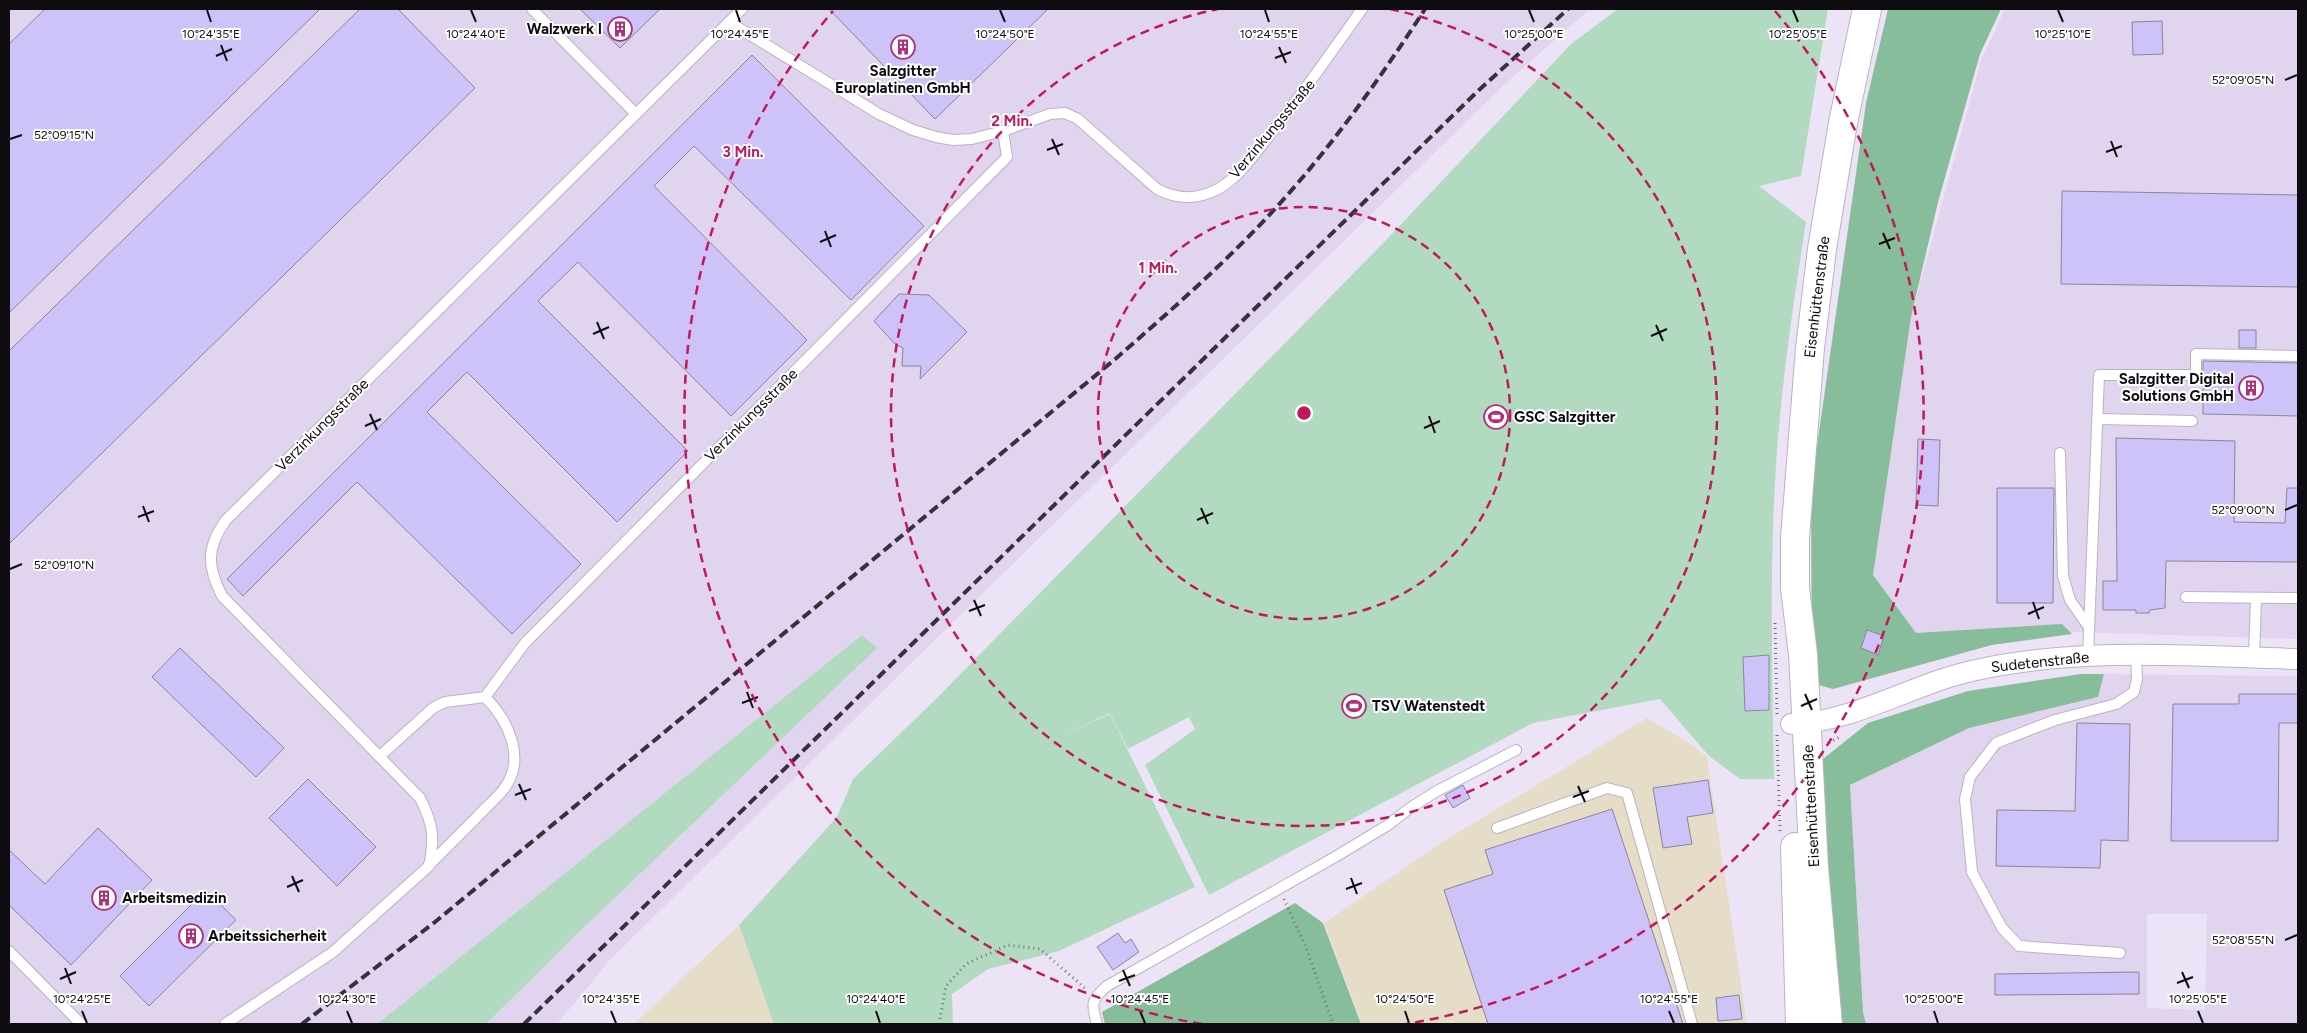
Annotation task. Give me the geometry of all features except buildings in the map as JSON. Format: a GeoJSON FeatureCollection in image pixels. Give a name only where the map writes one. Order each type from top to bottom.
{"type":"FeatureCollection","features":[{"type":"Feature","properties":{"kind":"street","name":"Eisenhüttenstraße"},"geometry":{"type":"LineString","coordinates":[[1800,1024],[1798,724],[1803,654],[1795,588],[1795,538],[1800,458],[1816,296],[1843,123],[1867,9]]}},
{"type":"Feature","properties":{"kind":"street","name":"Sudetenstraße"},"geometry":{"type":"LineString","coordinates":[[1798,724],[1845,714],[1974,670],[2037,660],[2088,656],[2298,659]]}},
{"type":"Feature","properties":{"kind":"street","name":"Eisenhüttenstraße"},"geometry":{"type":"LineString","coordinates":[[1798,724],[1814,867],[1828,1024]]}},
{"type":"Feature","properties":{"kind":"lane"},"geometry":{"type":"LineString","coordinates":[[532,9],[636,114]]}},
{"type":"Feature","properties":{"kind":"lane","name":"Verzinkungsstraße"},"geometry":{"type":"LineString","coordinates":[[429,866],[433,846],[432,829],[428,814],[420,798],[222,596],[214,581],[210,564],[216,533],[226,520],[742,9]]}},
{"type":"Feature","properties":{"kind":"lane","name":"Verzinkungsstraße"},"geometry":{"type":"LineString","coordinates":[[729,22],[879,114],[913,130],[953,140],[972,139],[1004,132],[1050,114],[1065,113],[1078,119],[1157,189],[1171,196],[1189,198],[1205,195],[1220,188],[1236,175],[1308,87],[1362,9]]}},
{"type":"Feature","properties":{"kind":"lane","name":"Verzinkungsstraße"},"geometry":{"type":"LineString","coordinates":[[485,697],[525,643],[1007,157],[1004,132]]}},
{"type":"Feature","properties":{"kind":"lane"},"geometry":{"type":"LineString","coordinates":[[2088,656],[2100,375],[2196,375],[2196,354],[2298,356]]}},
{"type":"Feature","properties":{"kind":"lane"},"geometry":{"type":"LineString","coordinates":[[2099,419],[2192,420]]}},
{"type":"Feature","properties":{"kind":"lane"},"geometry":{"type":"LineString","coordinates":[[2060,453],[2063,576],[2070,600],[2088,626]]}},
{"type":"Feature","properties":{"kind":"lane"},"geometry":{"type":"LineString","coordinates":[[2186,597],[2298,598]]}},
{"type":"Feature","properties":{"kind":"lane"},"geometry":{"type":"LineString","coordinates":[[2254,658],[2256,598]]}},
{"type":"Feature","properties":{"kind":"lane"},"geometry":{"type":"LineString","coordinates":[[2120,953],[2019,946],[2002,928],[1972,872],[1965,799],[1970,777],[1996,743],[2055,720],[2116,704],[2134,692],[2136,656]]}},
{"type":"Feature","properties":{"kind":"lane"},"geometry":{"type":"LineString","coordinates":[[225,1024],[333,952],[429,866],[504,789],[513,770],[515,748],[508,728],[498,711],[485,697],[445,702],[433,708],[380,756]]}},
{"type":"Feature","properties":{"kind":"lane"},"geometry":{"type":"LineString","coordinates":[[1097,1024],[1092,1008],[1095,997],[1107,986],[1388,825],[1436,791],[1516,750]]}},
{"type":"Feature","properties":{"kind":"lane"},"geometry":{"type":"LineString","coordinates":[[1497,828],[1607,788],[1627,793],[1692,1024]]}},
{"type":"Feature","properties":{"kind":"lane"},"geometry":{"type":"LineString","coordinates":[[9,951],[81,1024]]}},
{"type":"Feature","properties":{"kind":"path"},"geometry":{"type":"LineString","coordinates":[[1279,887],[1306,950],[1333,1024]]}},
{"type":"Feature","properties":{"kind":"path"},"geometry":{"type":"LineString","coordinates":[[938,1024],[946,986],[966,964],[1008,945],[1040,949],[1095,997]]}},
{"type":"Feature","properties":{"kind":"shaded area"},"geometry":{"type":"Polygon","coordinates":[[[9,9],[1590,9],[1507,82],[902,672],[610,960],[557,1024],[486,1024],[577,934],[877,648],[862,635],[377,1024],[9,1024],[9,9]]]}},
{"type":"Feature","properties":{"kind":"shaded area"},"geometry":{"type":"Polygon","coordinates":[[[2005,9],[2298,9],[2298,639],[2076,632],[1993,642],[1918,659],[1873,575],[1911,317],[1981,61],[2005,9]]]}},
{"type":"Feature","properties":{"kind":"shaded area"},"geometry":{"type":"Polygon","coordinates":[[[2104,674],[2298,676],[2298,1024],[1866,1024],[1863,1012],[1850,785],[1969,728],[2098,697],[2104,674]],[[2147,914],[2147,1008],[2205,1010],[2207,914],[2147,914]]]}},
{"type":"Feature","properties":{"kind":"shaded area"},"geometry":{"type":"Polygon","coordinates":[[[1647,718],[1686,741],[1707,757],[1747,1024],[1362,1024],[1324,923],[1444,841],[1647,718]]]}},
{"type":"Feature","properties":{"kind":"shaded area"},"geometry":{"type":"Polygon","coordinates":[[[739,925],[774,1024],[634,1024],[739,925]]]}},
{"type":"Feature","properties":{"kind":"green space","name":"GSC Salzgitter"},"geometry":{"type":"Polygon","coordinates":[[[1618,9],[1828,9],[1801,176],[1759,186],[1806,222],[1779,422],[1774,491],[1772,614],[1774,779],[1740,779],[1709,756],[1660,699],[1533,723],[1209,895],[1145,765],[1195,729],[1189,717],[1128,749],[1110,713],[1061,736],[1110,714],[1195,887],[1059,951],[988,969],[952,994],[953,1024],[774,1024],[739,925],[837,817],[853,779],[936,699],[1390,236],[1571,44],[1618,9]]]}},
{"type":"Feature","properties":{"kind":"green space"},"geometry":{"type":"Polygon","coordinates":[[[1888,9],[2001,9],[1980,54],[1938,202],[1911,317],[1873,575],[1916,633],[2062,624],[2072,634],[1992,645],[1833,689],[1812,683],[1811,488],[1866,103],[1888,9]]]}},
{"type":"Feature","properties":{"kind":"green space"},"geometry":{"type":"Polygon","coordinates":[[[862,635],[877,648],[577,934],[486,1024],[377,1024],[862,635]]]}},
{"type":"Feature","properties":{"kind":"green space"},"geometry":{"type":"Polygon","coordinates":[[[2081,674],[2104,674],[2098,697],[1969,728],[1850,785],[1863,1012],[1866,1024],[1837,1024],[1813,767],[1868,723],[1968,691],[2081,674]]]}},
{"type":"Feature","properties":{"kind":"green space"},"geometry":{"type":"Polygon","coordinates":[[[1295,903],[1323,923],[1361,1024],[1105,1024],[1102,1012],[1295,903]]]}},
{"type":"Feature","properties":{"kind":"railway"},"geometry":{"type":"LineString","coordinates":[[302,1024],[435,922],[1113,361],[1175,307],[1235,250],[1294,187],[1353,113],[1425,9]]}},
{"type":"Feature","properties":{"kind":"railway"},"geometry":{"type":"LineString","coordinates":[[524,1024],[1479,90],[1568,9]]}},
{"type":"Feature","properties":{"kind":"place","name":"Walzwerk I"},"geometry":{"type":"Point","coordinates":[620,29]}},
{"type":"Feature","properties":{"kind":"place","name":"Salzgitter Europlatinen GmbH"},"geometry":{"type":"Point","coordinates":[903,47]}},
{"type":"Feature","properties":{"kind":"place","name":"Salzgitter Digital Solutions GmbH"},"geometry":{"type":"Point","coordinates":[2251,388]}},
{"type":"Feature","properties":{"kind":"place","name":"GSC Salzgitter"},"geometry":{"type":"Point","coordinates":[1496,417]}},
{"type":"Feature","properties":{"kind":"place","name":"TSV Watenstedt"},"geometry":{"type":"Point","coordinates":[1354,706]}},
{"type":"Feature","properties":{"kind":"place","name":"Arbeitsmedizin"},"geometry":{"type":"Point","coordinates":[104,898]}},
{"type":"Feature","properties":{"kind":"place","name":"Arbeitssicherheit"},"geometry":{"type":"Point","coordinates":[191,936]}}]}
